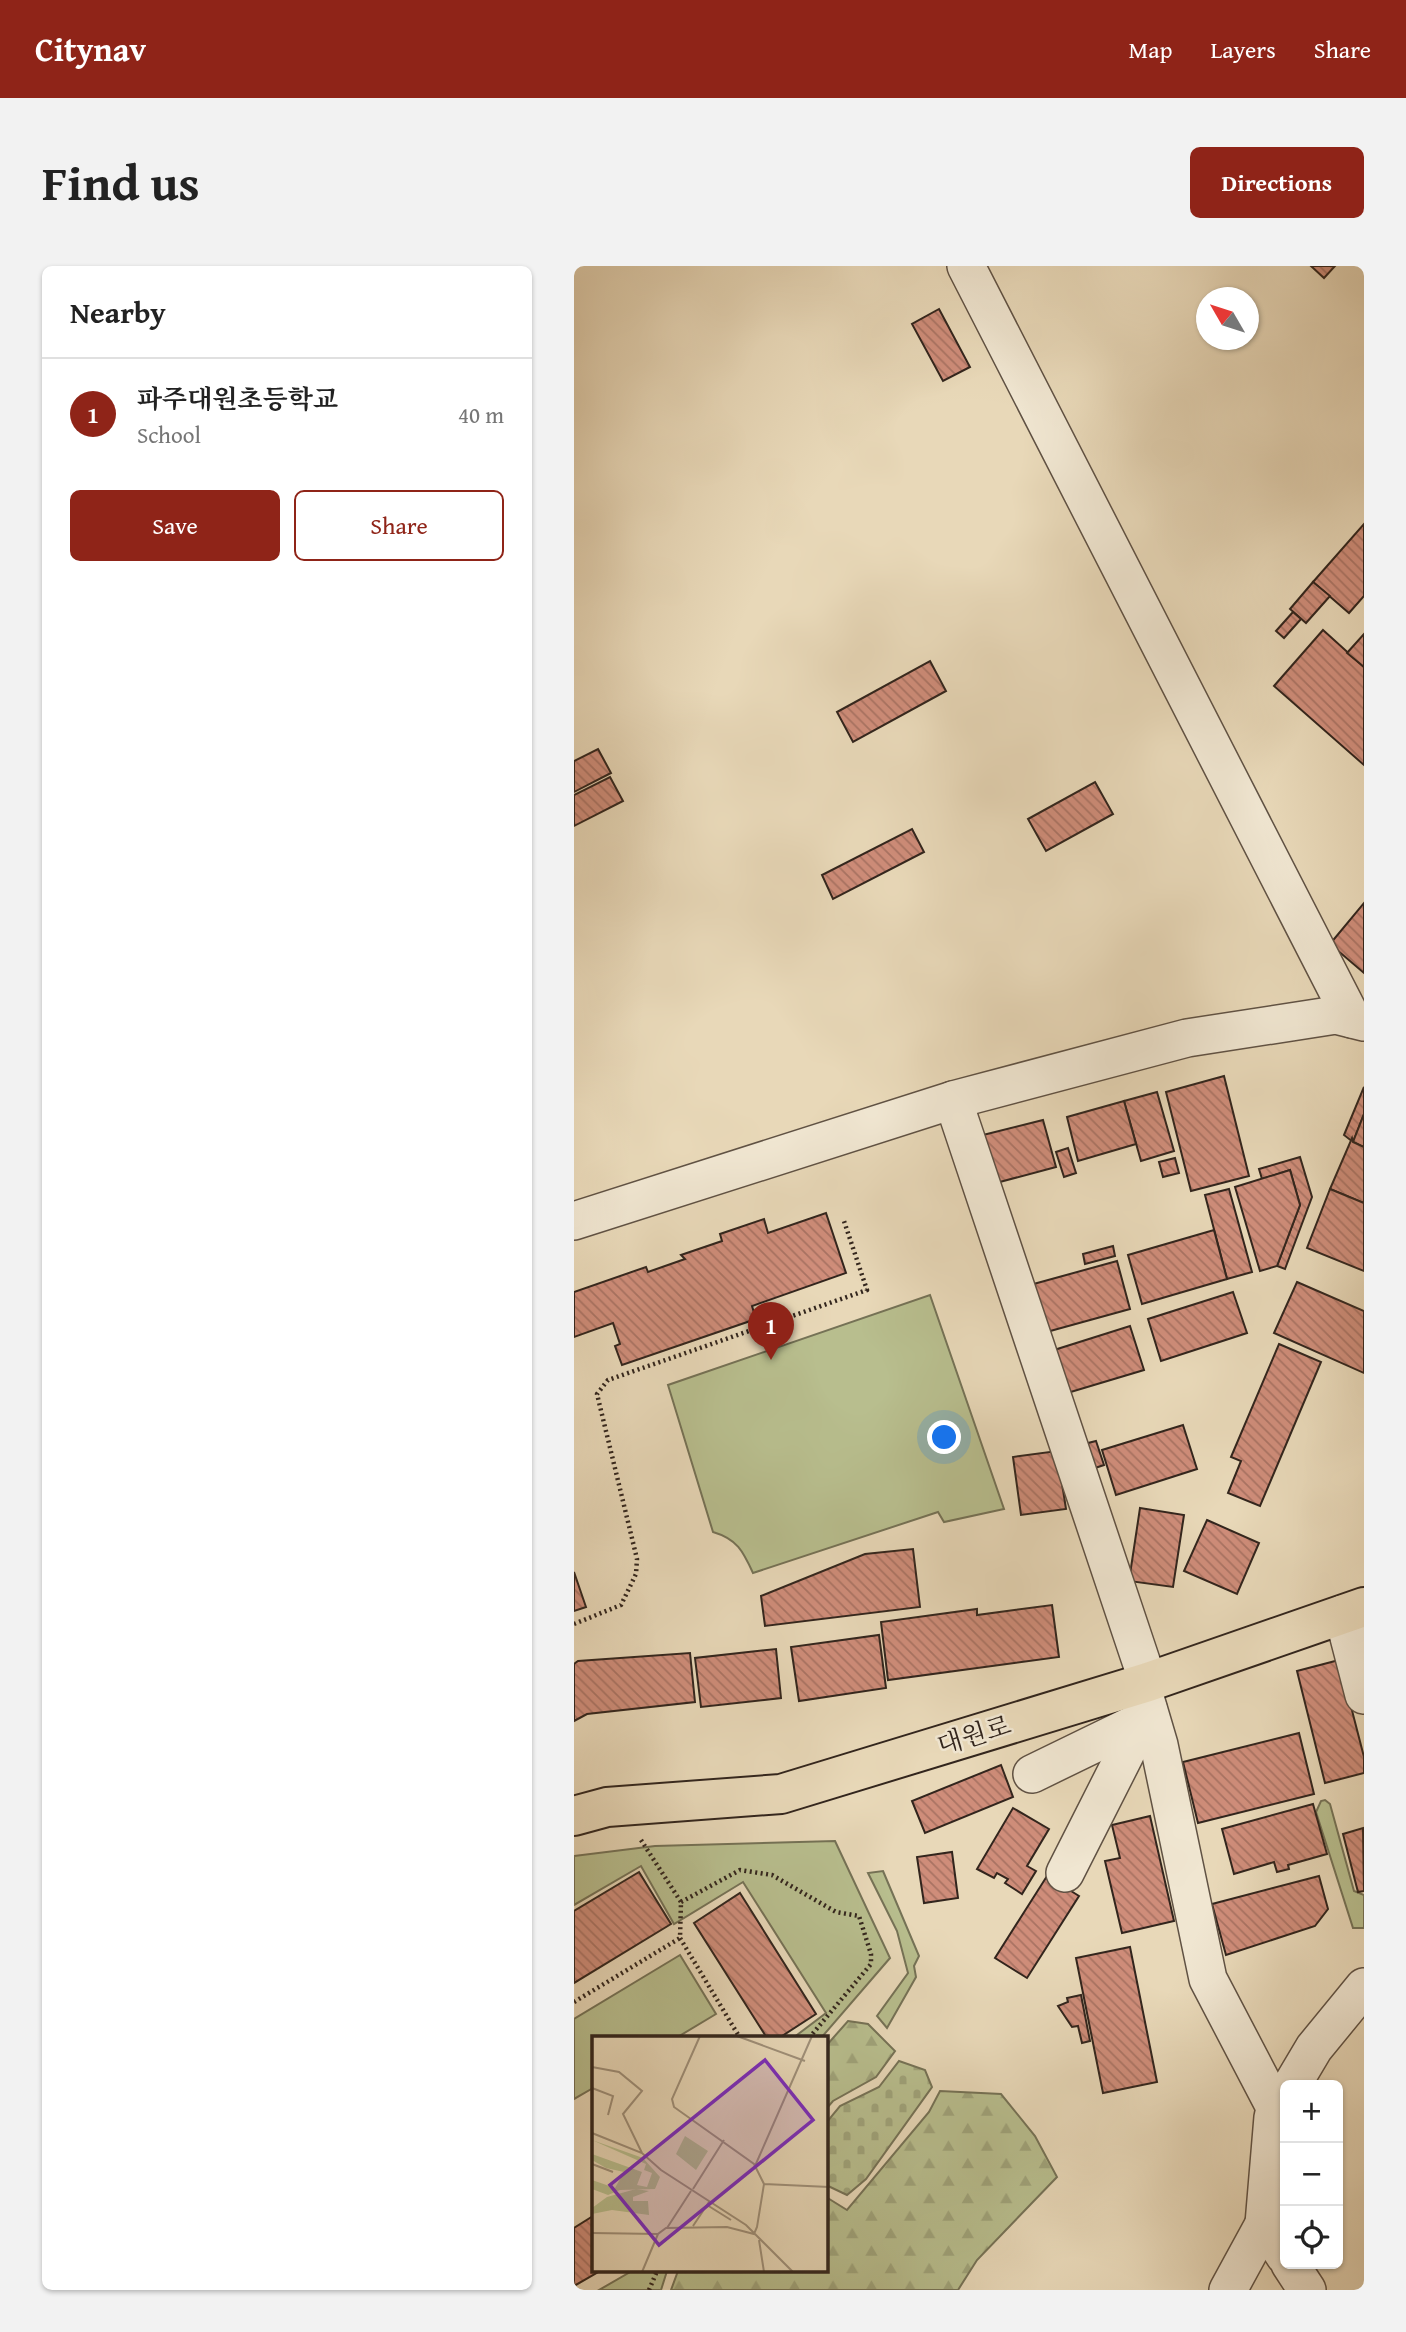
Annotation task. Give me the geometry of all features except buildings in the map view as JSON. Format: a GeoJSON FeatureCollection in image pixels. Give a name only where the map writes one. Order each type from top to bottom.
{"type":"FeatureCollection","features":[{"type":"Feature","properties":{"kind":"main road","name":"대원로"},"geometry":{"type":"LineString","coordinates":[[574,1816],[607,1807],[780,1794],[1145,1699],[1356,1627]]}},
{"type":"Feature","properties":{"kind":"street"},"geometry":{"type":"LineString","coordinates":[[966,266],[1358,1020]]}},
{"type":"Feature","properties":{"kind":"street"},"geometry":{"type":"LineString","coordinates":[[574,1221],[953,1100],[1187,1038],[1336,1015],[1358,1020]]}},
{"type":"Feature","properties":{"kind":"street"},"geometry":{"type":"LineString","coordinates":[[953,1100],[1159,1745],[1208,1979],[1280,2090]]}},
{"type":"Feature","properties":{"kind":"street"},"geometry":{"type":"LineString","coordinates":[[1356,1627],[1364,1695]]}},
{"type":"Feature","properties":{"kind":"street"},"geometry":{"type":"LineString","coordinates":[[1032,1774],[1145,1699]]}},
{"type":"Feature","properties":{"kind":"street"},"geometry":{"type":"LineString","coordinates":[[1065,1873],[1145,1699]]}},
{"type":"Feature","properties":{"kind":"street"},"geometry":{"type":"LineString","coordinates":[[1295,2080],[1314,2048],[1364,1987]]}},
{"type":"Feature","properties":{"kind":"street"},"geometry":{"type":"LineString","coordinates":[[1228,2290],[1264,2224],[1273,2117],[1280,2106]]}},
{"type":"Feature","properties":{"kind":"street"},"geometry":{"type":"LineString","coordinates":[[1264,2224],[1280,2248]]}},
{"type":"Feature","properties":{"kind":"street"},"geometry":{"type":"LineString","coordinates":[[1293,2269],[1307,2290]]}},
{"type":"Feature","properties":{"kind":"path"},"geometry":{"type":"LineString","coordinates":[[574,1624],[621,1605],[636,1574],[636,1559],[597,1394],[608,1380],[867,1290],[844,1221]]}},
{"type":"Feature","properties":{"kind":"path"},"geometry":{"type":"LineString","coordinates":[[641,1840],[681,1902],[680,1937],[739,2036]]}},
{"type":"Feature","properties":{"kind":"path"},"geometry":{"type":"LineString","coordinates":[[681,1902],[740,1870],[772,1875],[836,1912],[859,1916],[871,1954],[871,1964],[811,2036]]}},
{"type":"Feature","properties":{"kind":"path"},"geometry":{"type":"LineString","coordinates":[[574,2001],[680,1937]]}},
{"type":"Feature","properties":{"kind":"path"},"geometry":{"type":"LineString","coordinates":[[649,2290],[656,2273]]}},
{"type":"Feature","properties":{"kind":"green space"},"geometry":{"type":"Polygon","coordinates":[[[930,1295],[1004,1509],[944,1522],[938,1512],[753,1573],[734,1542],[713,1532],[668,1385],[930,1295]]]}},
{"type":"Feature","properties":{"kind":"green space"},"geometry":{"type":"Polygon","coordinates":[[[1325,1800],[1330,1804],[1354,1891],[1364,1895],[1364,1928],[1353,1928],[1316,1812],[1321,1801],[1325,1800]]]}},
{"type":"Feature","properties":{"kind":"green space"},"geometry":{"type":"Polygon","coordinates":[[[835,1841],[890,1958],[823,2036],[796,2036],[826,2013],[743,1882],[674,1924],[641,1866],[574,1905],[574,1856],[655,1846],[835,1841]]]}},
{"type":"Feature","properties":{"kind":"green space"},"geometry":{"type":"Polygon","coordinates":[[[883,1871],[919,1956],[914,1966],[916,1977],[887,2028],[877,2016],[908,1973],[897,1931],[868,1873],[883,1871]]]}},
{"type":"Feature","properties":{"kind":"green space"},"geometry":{"type":"Polygon","coordinates":[[[680,1955],[716,2014],[679,2036],[592,2036],[592,2089],[574,2099],[574,2019],[680,1955]]]}},
{"type":"Feature","properties":{"kind":"green space"},"geometry":{"type":"Polygon","coordinates":[[[848,2021],[868,2024],[895,2051],[876,2077],[833,2101],[828,2107],[828,2044],[848,2021]]]}},
{"type":"Feature","properties":{"kind":"green space"},"geometry":{"type":"Polygon","coordinates":[[[899,2061],[925,2070],[932,2087],[866,2179],[847,2195],[828,2186],[828,2121],[840,2106],[879,2087],[899,2061]]]}},
{"type":"Feature","properties":{"kind":"green space"},"geometry":{"type":"Polygon","coordinates":[[[940,2091],[1001,2094],[1035,2136],[1057,2177],[977,2260],[958,2290],[671,2290],[677,2273],[828,2273],[828,2198],[847,2210],[929,2112],[940,2091]]]}},
{"type":"Feature","properties":{"kind":"green space"},"geometry":{"type":"Polygon","coordinates":[[[629,2273],[666,2273],[661,2290],[599,2290],[629,2273]]]}},
{"type":"Feature","properties":{"kind":"place","name":"파주대원초등학교"},"geometry":{"type":"Point","coordinates":[771,1360]}}]}
